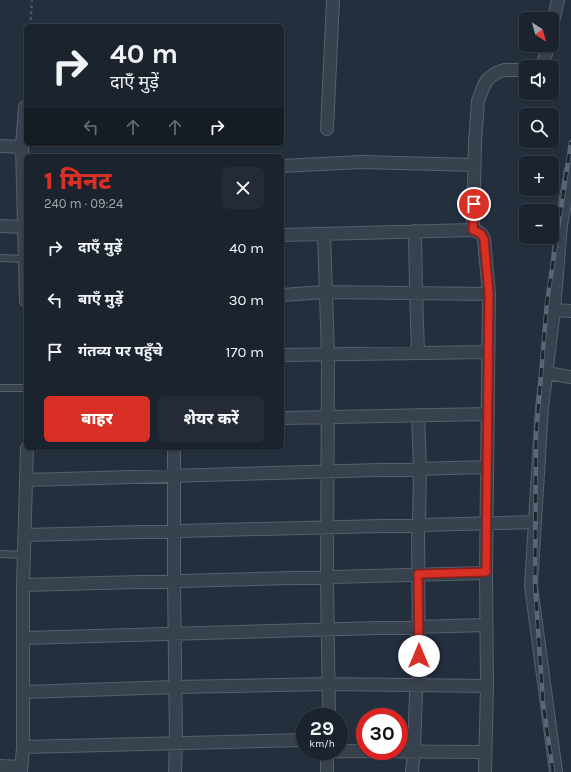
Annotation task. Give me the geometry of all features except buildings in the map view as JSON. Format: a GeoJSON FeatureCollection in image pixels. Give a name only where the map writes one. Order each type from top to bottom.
{"type":"FeatureCollection","features":[{"type":"Feature","properties":{"kind":"street"},"geometry":{"type":"LineString","coordinates":[[327,129],[333,0]]}},
{"type":"Feature","properties":{"kind":"street"},"geometry":{"type":"LineString","coordinates":[[555,12],[558,0]]}},
{"type":"Feature","properties":{"kind":"street"},"geometry":{"type":"LineString","coordinates":[[473,230],[475,142],[478,101],[488,79],[499,71],[519,70]]}},
{"type":"Feature","properties":{"kind":"street"},"geometry":{"type":"LineString","coordinates":[[0,226],[24,227],[22,147],[24,107]]}},
{"type":"Feature","properties":{"kind":"street"},"geometry":{"type":"LineString","coordinates":[[0,146],[22,147]]}},
{"type":"Feature","properties":{"kind":"street"},"geometry":{"type":"LineString","coordinates":[[284,166],[361,162],[475,165]]}},
{"type":"Feature","properties":{"kind":"street"},"geometry":{"type":"LineString","coordinates":[[556,772],[531,586],[542,408],[566,225],[571,170]]}},
{"type":"Feature","properties":{"kind":"street"},"geometry":{"type":"LineString","coordinates":[[284,235],[473,230],[481,234],[484,239],[489,294],[486,572],[487,686],[484,772]]}},
{"type":"Feature","properties":{"kind":"street"},"geometry":{"type":"LineString","coordinates":[[416,231],[418,353]]}},
{"type":"Feature","properties":{"kind":"street"},"geometry":{"type":"LineString","coordinates":[[324,234],[328,354],[327,577],[329,708]]}},
{"type":"Feature","properties":{"kind":"street"},"geometry":{"type":"LineString","coordinates":[[284,295],[325,292],[489,294]]}},
{"type":"Feature","properties":{"kind":"street"},"geometry":{"type":"LineString","coordinates":[[554,310],[571,311]]}},
{"type":"Feature","properties":{"kind":"street"},"geometry":{"type":"LineString","coordinates":[[284,355],[488,352]]}},
{"type":"Feature","properties":{"kind":"street"},"geometry":{"type":"LineString","coordinates":[[547,373],[571,377]]}},
{"type":"Feature","properties":{"kind":"street"},"geometry":{"type":"LineString","coordinates":[[284,418],[488,414]]}},
{"type":"Feature","properties":{"kind":"street"},"geometry":{"type":"LineString","coordinates":[[412,772],[416,692],[419,685],[418,526],[420,469],[418,415]]}},
{"type":"Feature","properties":{"kind":"street"},"geometry":{"type":"LineString","coordinates":[[0,766],[21,770],[23,747],[23,585],[27,450]]}},
{"type":"Feature","properties":{"kind":"street"},"geometry":{"type":"LineString","coordinates":[[174,450],[176,687],[175,772]]}},
{"type":"Feature","properties":{"kind":"street"},"geometry":{"type":"LineString","coordinates":[[26,480],[487,467]]}},
{"type":"Feature","properties":{"kind":"street"},"geometry":{"type":"LineString","coordinates":[[25,535],[535,522]]}},
{"type":"Feature","properties":{"kind":"street"},"geometry":{"type":"LineString","coordinates":[[23,585],[486,572]]}},
{"type":"Feature","properties":{"kind":"street"},"geometry":{"type":"LineString","coordinates":[[24,638],[486,625]]}},
{"type":"Feature","properties":{"kind":"street"},"geometry":{"type":"LineString","coordinates":[[24,692],[329,684],[487,686]]}},
{"type":"Feature","properties":{"kind":"street"},"geometry":{"type":"LineString","coordinates":[[23,747],[296,740]]}},
{"type":"Feature","properties":{"kind":"street"},"geometry":{"type":"LineString","coordinates":[[348,751],[485,752]]}},
{"type":"Feature","properties":{"kind":"street"},"geometry":{"type":"LineString","coordinates":[[327,760],[327,772]]}},
{"type":"Feature","properties":{"kind":"lane"},"geometry":{"type":"LineString","coordinates":[[0,258],[24,259]]}},
{"type":"Feature","properties":{"kind":"lane"},"geometry":{"type":"LineString","coordinates":[[0,388],[24,388]]}},
{"type":"Feature","properties":{"kind":"lane"},"geometry":{"type":"LineString","coordinates":[[0,554],[24,555]]}},
{"type":"Feature","properties":{"kind":"path"},"geometry":{"type":"LineString","coordinates":[[30,24],[32,0]]}},
{"type":"Feature","properties":{"kind":"railway"},"geometry":{"type":"LineString","coordinates":[[553,772],[543,703],[535,583],[536,436],[547,302],[571,142]]}},
{"type":"Feature","properties":{"kind":"route"},"geometry":{"type":"LineString","coordinates":[[419,656],[418,574],[486,572],[489,294],[484,239],[479,232],[473,230],[474,204]]}}]}
